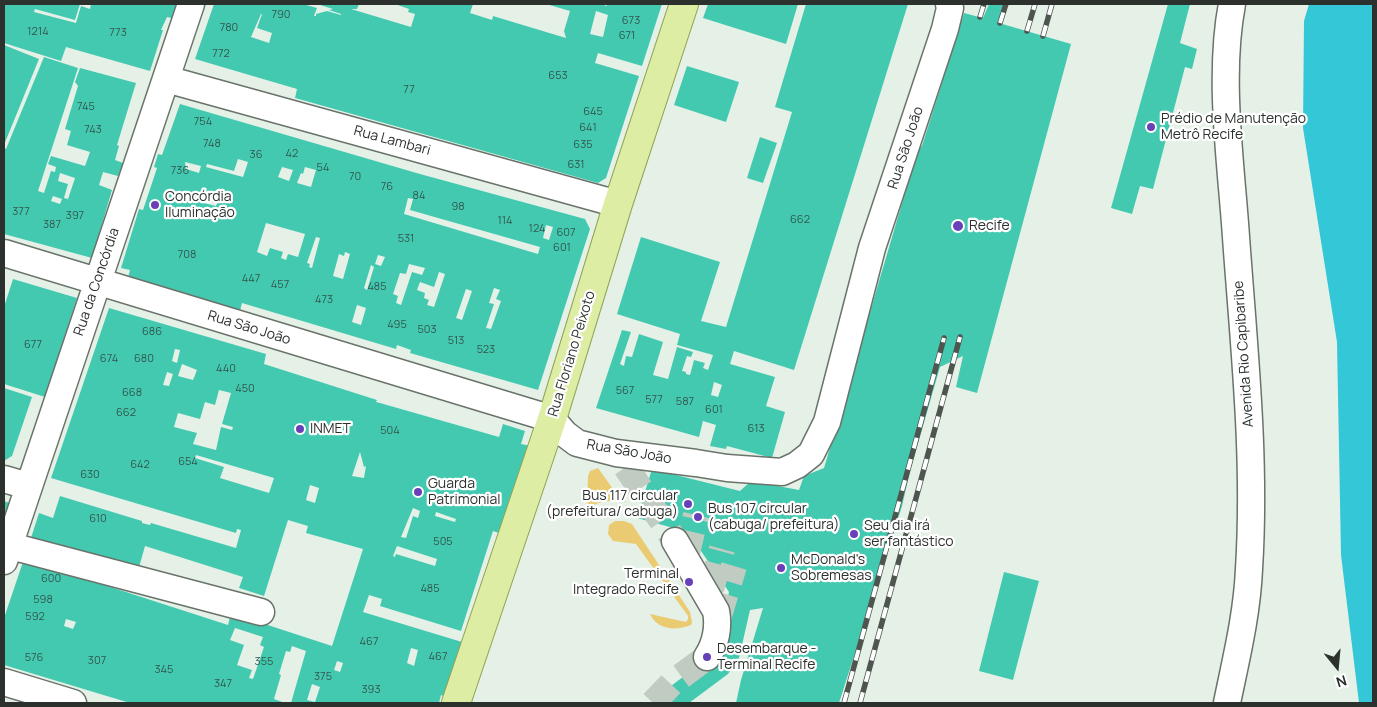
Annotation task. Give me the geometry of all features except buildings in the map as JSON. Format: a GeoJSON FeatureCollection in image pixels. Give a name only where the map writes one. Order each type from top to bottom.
{"type":"FeatureCollection","features":[{"type":"Feature","properties":{"kind":"main road","name":"Rua Floriano Peixoto"},"geometry":{"type":"LineString","coordinates":[[456,703],[552,419],[618,204],[684,4]]}},
{"type":"Feature","properties":{"kind":"street","name":"Rua da Concórdia"},"geometry":{"type":"LineString","coordinates":[[6,552],[191,4]]}},
{"type":"Feature","properties":{"kind":"street","name":"Rua São João"},"geometry":{"type":"LineString","coordinates":[[5,257],[96,282],[552,419],[564,434],[577,443],[621,460],[696,462],[727,468],[782,472],[797,465],[811,454],[827,422],[872,248],[945,29],[950,8],[948,4]]}},
{"type":"Feature","properties":{"kind":"street","name":"Avenida Rio Capibaribe"},"geometry":{"type":"LineString","coordinates":[[1227,703],[1242,631],[1249,570],[1251,454],[1226,92],[1227,30],[1232,4]]}},
{"type":"Feature","properties":{"kind":"street","name":"Rua Lambari"},"geometry":{"type":"LineString","coordinates":[[166,79],[618,204]]}},
{"type":"Feature","properties":{"kind":"street"},"geometry":{"type":"LineString","coordinates":[[4,479],[28,486]]}},
{"type":"Feature","properties":{"kind":"street"},"geometry":{"type":"LineString","coordinates":[[675,541],[716,611],[718,620],[714,640],[711,650],[706,657]]}},
{"type":"Feature","properties":{"kind":"street"},"geometry":{"type":"LineString","coordinates":[[6,552],[22,549],[261,612]]}},
{"type":"Feature","properties":{"kind":"street"},"geometry":{"type":"LineString","coordinates":[[4,682],[74,703]]}},
{"type":"Feature","properties":{"kind":"shaded area"},"geometry":{"type":"Polygon","coordinates":[[[598,468],[613,489],[617,489],[626,502],[606,501],[587,508],[588,476],[590,471],[598,468]]]}},
{"type":"Feature","properties":{"kind":"shaded area"},"geometry":{"type":"Polygon","coordinates":[[[615,521],[624,521],[632,524],[690,612],[691,625],[668,628],[653,619],[650,614],[686,622],[688,616],[636,544],[613,541],[608,534],[609,525],[615,521]]]}},
{"type":"Feature","properties":{"kind":"water"},"geometry":{"type":"Polygon","coordinates":[[[1309,4],[1373,4],[1373,703],[1359,703],[1341,555],[1337,342],[1303,128],[1304,21],[1309,4]]]}},
{"type":"Feature","properties":{"kind":"tunnel"},"geometry":{"type":"LineString","coordinates":[[626,467],[675,541]]}},
{"type":"Feature","properties":{"kind":"tunnel"},"geometry":{"type":"LineString","coordinates":[[686,557],[696,515]]}},
{"type":"Feature","properties":{"kind":"tunnel"},"geometry":{"type":"LineString","coordinates":[[711,589],[722,549]]}},
{"type":"Feature","properties":{"kind":"tunnel"},"geometry":{"type":"LineString","coordinates":[[718,619],[734,566]]}},
{"type":"Feature","properties":{"kind":"tunnel"},"geometry":{"type":"LineString","coordinates":[[653,703],[672,683],[707,657]]}},
{"type":"Feature","properties":{"kind":"railway"},"geometry":{"type":"LineString","coordinates":[[980,17],[984,4]]}},
{"type":"Feature","properties":{"kind":"railway"},"geometry":{"type":"LineString","coordinates":[[1000,23],[1006,4]]}},
{"type":"Feature","properties":{"kind":"railway"},"geometry":{"type":"LineString","coordinates":[[1027,31],[1035,4]]}},
{"type":"Feature","properties":{"kind":"railway"},"geometry":{"type":"LineString","coordinates":[[1043,36],[1052,4]]}},
{"type":"Feature","properties":{"kind":"railway"},"geometry":{"type":"LineString","coordinates":[[860,703],[960,337]]}},
{"type":"Feature","properties":{"kind":"railway"},"geometry":{"type":"LineString","coordinates":[[844,703],[944,338]]}},
{"type":"Feature","properties":{"kind":"place","name":"Prédio de Manutenção Metrô Recife"},"geometry":{"type":"Point","coordinates":[1151,127]}},
{"type":"Feature","properties":{"kind":"place","name":"Concórdia Iluminação"},"geometry":{"type":"Point","coordinates":[155,205]}},
{"type":"Feature","properties":{"kind":"place","name":"Recife"},"geometry":{"type":"Point","coordinates":[958,226]}},
{"type":"Feature","properties":{"kind":"place","name":"INMET"},"geometry":{"type":"Point","coordinates":[300,429]}},
{"type":"Feature","properties":{"kind":"place","name":"Guarda Patrimonial"},"geometry":{"type":"Point","coordinates":[418,492]}},
{"type":"Feature","properties":{"kind":"place","name":"Bus 117 circular (prefeitura/ cabuga)"},"geometry":{"type":"Point","coordinates":[688,504]}},
{"type":"Feature","properties":{"kind":"place","name":"Bus 107 circular (cabuga/ prefeitura)"},"geometry":{"type":"Point","coordinates":[698,517]}},
{"type":"Feature","properties":{"kind":"place","name":"Seu dia irá ser fantástico"},"geometry":{"type":"Point","coordinates":[854,534]}},
{"type":"Feature","properties":{"kind":"place","name":"McDonald's Sobremesas"},"geometry":{"type":"Point","coordinates":[781,568]}},
{"type":"Feature","properties":{"kind":"place","name":"Terminal Integrado Recife"},"geometry":{"type":"Point","coordinates":[689,582]}},
{"type":"Feature","properties":{"kind":"place","name":"Desembarque - Terminal Recife"},"geometry":{"type":"Point","coordinates":[707,657]}}]}
